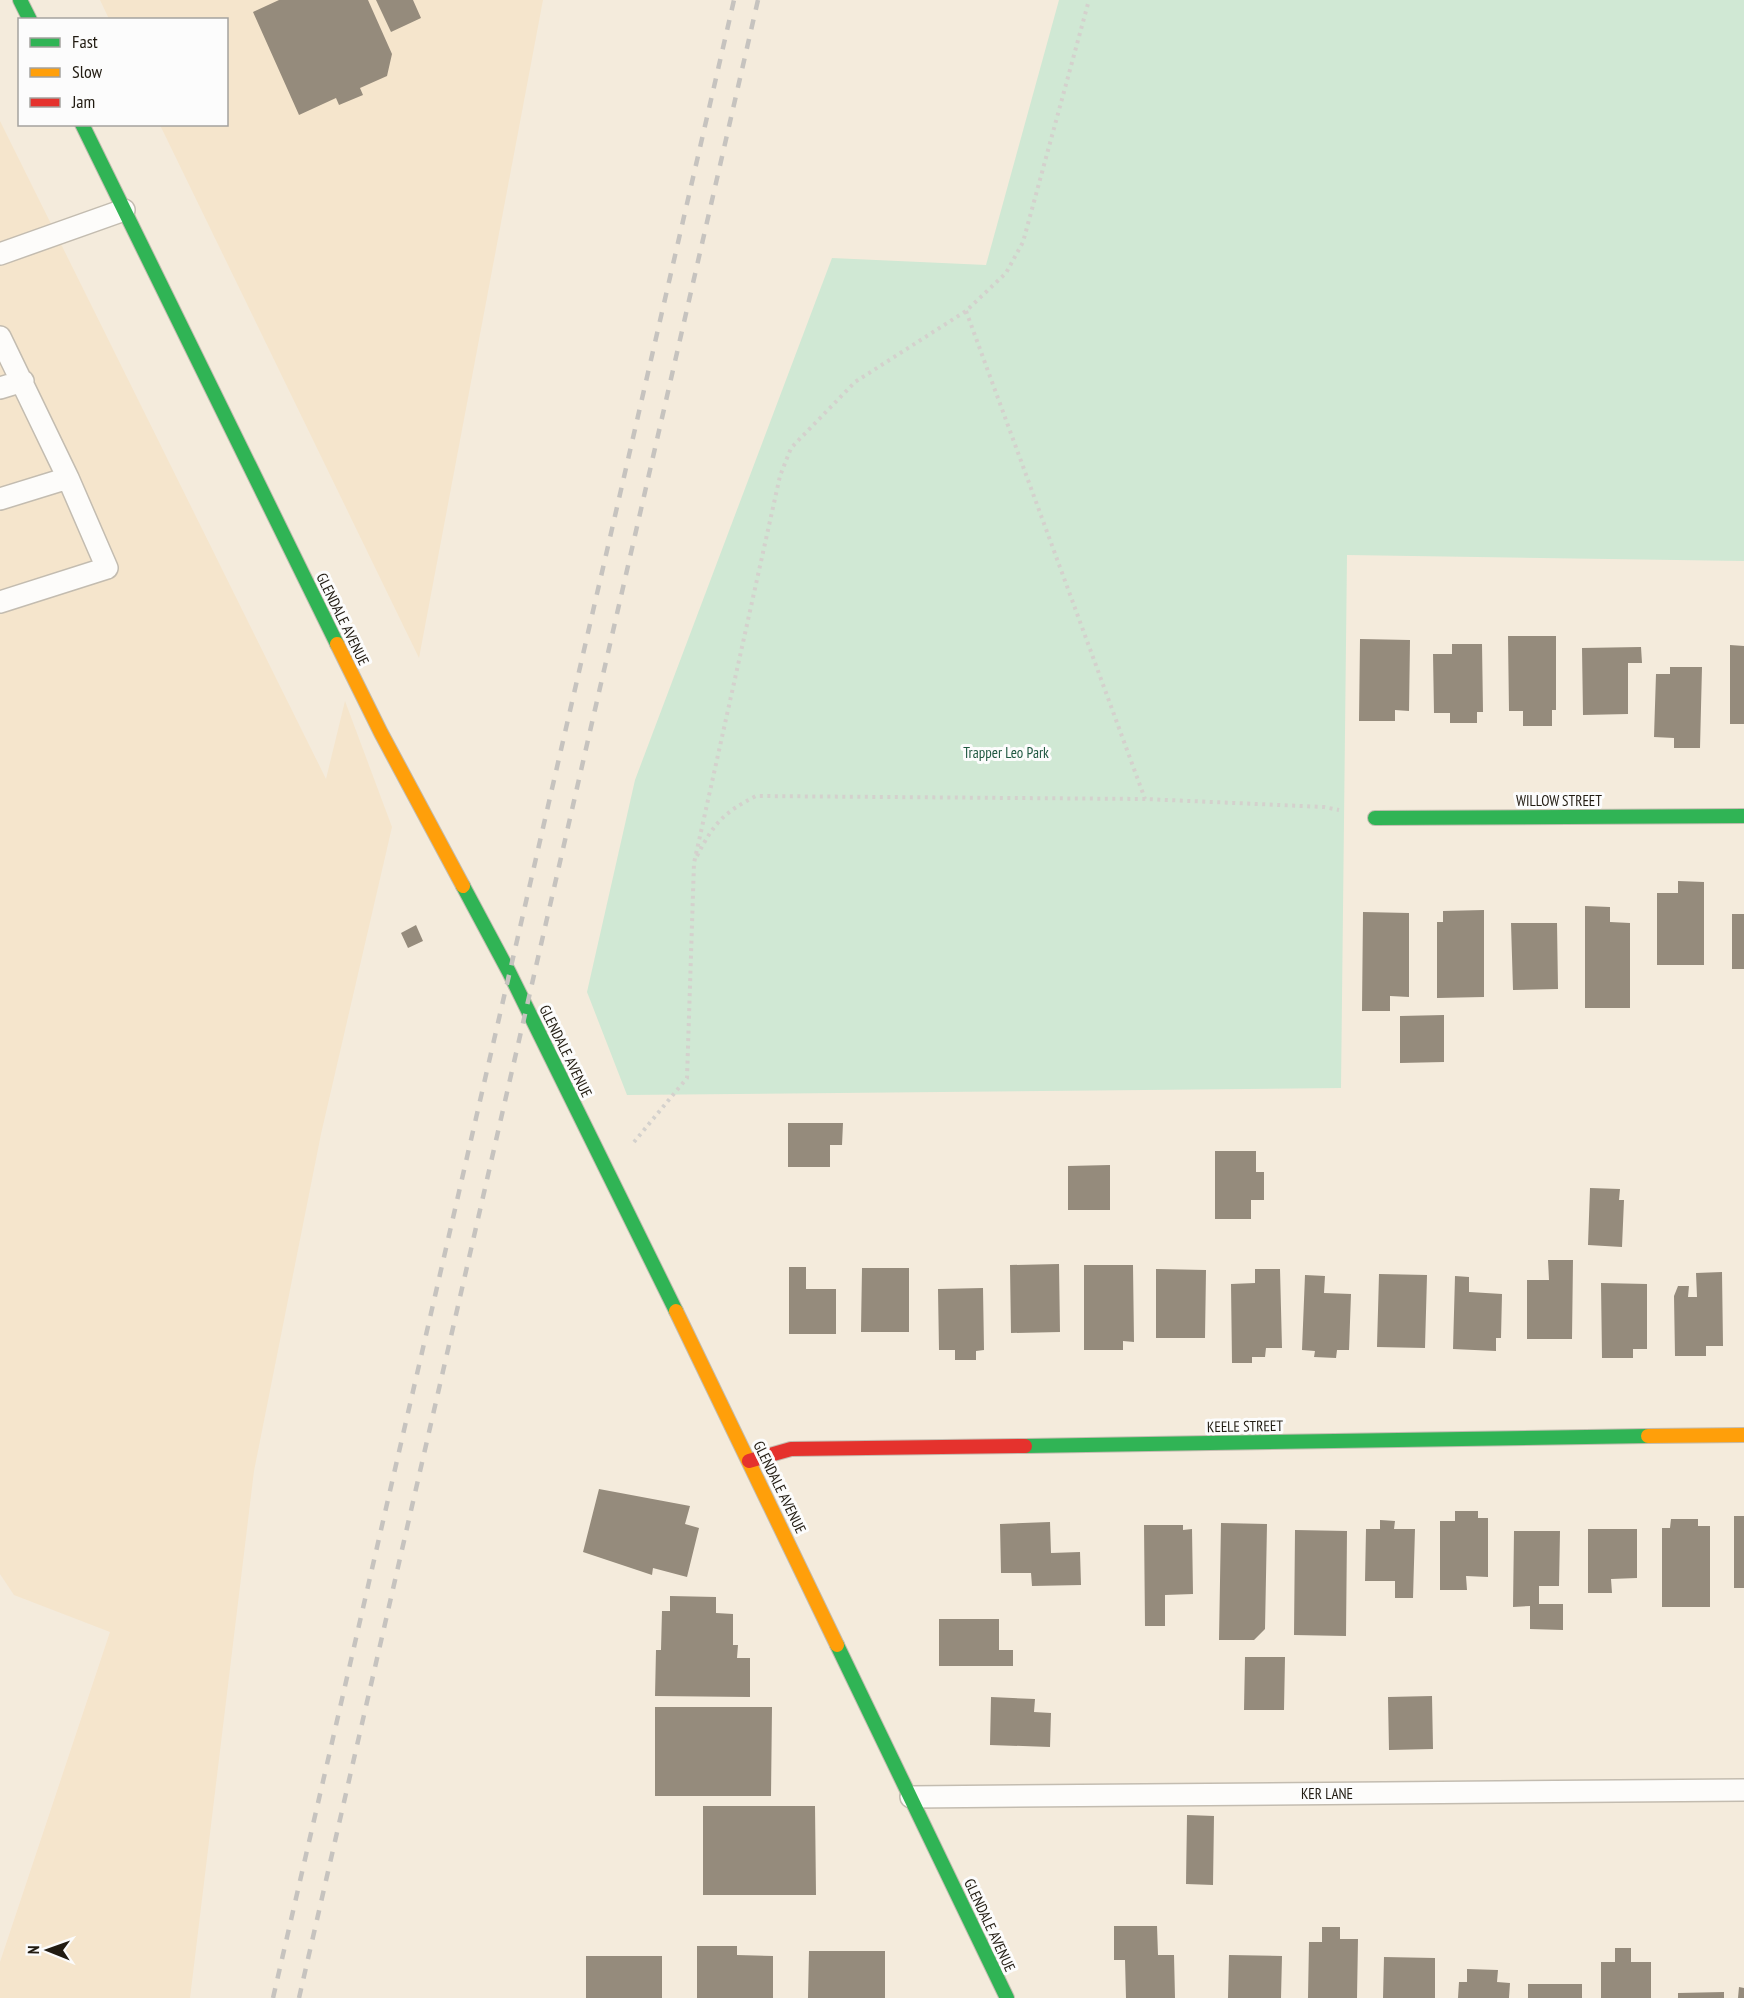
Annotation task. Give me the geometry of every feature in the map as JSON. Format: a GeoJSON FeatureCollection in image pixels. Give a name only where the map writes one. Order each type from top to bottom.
{"type":"FeatureCollection","features":[{"type":"Feature","properties":{"kind":"main road"},"geometry":{"type":"LineString","coordinates":[[20,0],[29,18]]}},
{"type":"Feature","properties":{"kind":"main road","name":"GLENDALE AVENUE"},"geometry":{"type":"LineString","coordinates":[[83,126],[381,733],[509,972],[749,1461],[1007,1998]]}},
{"type":"Feature","properties":{"kind":"main road","name":"WILLOW STREET"},"geometry":{"type":"LineString","coordinates":[[1375,818],[1744,816]]}},
{"type":"Feature","properties":{"kind":"main road","name":"KEELE STREET"},"geometry":{"type":"LineString","coordinates":[[749,1461],[791,1449],[1744,1435]]}},
{"type":"Feature","properties":{"kind":"lane"},"geometry":{"type":"LineString","coordinates":[[0,254],[124,210]]}},
{"type":"Feature","properties":{"kind":"lane"},"geometry":{"type":"LineString","coordinates":[[0,337],[23,381],[107,567],[0,602]]}},
{"type":"Feature","properties":{"kind":"lane"},"geometry":{"type":"LineString","coordinates":[[0,388],[23,381]]}},
{"type":"Feature","properties":{"kind":"lane"},"geometry":{"type":"LineString","coordinates":[[0,499],[68,478]]}},
{"type":"Feature","properties":{"kind":"lane","name":"KER LANE"},"geometry":{"type":"LineString","coordinates":[[911,1797],[1744,1790]]}},
{"type":"Feature","properties":{"kind":"path"},"geometry":{"type":"LineString","coordinates":[[607,1174],[687,1078],[694,863],[780,476],[791,448],[855,382],[966,311],[1006,273],[1023,242],[1089,0]]}},
{"type":"Feature","properties":{"kind":"path"},"geometry":{"type":"LineString","coordinates":[[966,311],[1145,799]]}},
{"type":"Feature","properties":{"kind":"path"},"geometry":{"type":"LineString","coordinates":[[694,863],[713,825],[730,809],[756,796],[1145,799],[1324,807],[1375,818]]}},
{"type":"Feature","properties":{"kind":"shaded area"},"geometry":{"type":"Polygon","coordinates":[[[100,0],[543,0],[419,658],[160,126],[228,126],[228,18],[109,18],[100,0]]]}},
{"type":"Feature","properties":{"kind":"shaded area"},"geometry":{"type":"Polygon","coordinates":[[[0,121],[326,779],[345,701],[392,827],[321,1134],[254,1471],[190,1998],[0,1998],[0,1962],[110,1632],[14,1595],[0,1574],[0,121]]]}},
{"type":"Feature","properties":{"kind":"green space","name":"Trapper Leo Park"},"geometry":{"type":"Polygon","coordinates":[[[1059,0],[1744,0],[1744,561],[1347,555],[1341,1088],[627,1095],[587,992],[635,780],[832,258],[986,265],[1059,0]]]}},
{"type":"Feature","properties":{"kind":"building"},"geometry":{"type":"Polygon","coordinates":[[[279,0],[368,0],[392,54],[387,76],[360,88],[363,95],[339,105],[336,98],[299,115],[253,12],[279,0]]]}},
{"type":"Feature","properties":{"kind":"building"},"geometry":{"type":"Polygon","coordinates":[[[376,0],[413,0],[421,18],[391,32],[376,0]]]}},
{"type":"Feature","properties":{"kind":"building"},"geometry":{"type":"Polygon","coordinates":[[[1508,636],[1556,636],[1556,710],[1552,710],[1552,726],[1523,726],[1523,711],[1509,711],[1508,636]]]}},
{"type":"Feature","properties":{"kind":"building"},"geometry":{"type":"Polygon","coordinates":[[[1360,639],[1410,640],[1409,711],[1395,710],[1395,721],[1359,721],[1360,639]]]}},
{"type":"Feature","properties":{"kind":"building"},"geometry":{"type":"Polygon","coordinates":[[[1452,644],[1482,644],[1483,712],[1477,712],[1477,723],[1450,723],[1450,713],[1434,713],[1433,654],[1452,654],[1452,644]]]}},
{"type":"Feature","properties":{"kind":"building"},"geometry":{"type":"Polygon","coordinates":[[[1730,645],[1744,646],[1744,724],[1730,724],[1730,645]]]}},
{"type":"Feature","properties":{"kind":"building"},"geometry":{"type":"Polygon","coordinates":[[[1641,647],[1642,663],[1628,663],[1628,714],[1583,715],[1582,648],[1641,647]]]}},
{"type":"Feature","properties":{"kind":"building"},"geometry":{"type":"Polygon","coordinates":[[[1670,667],[1702,667],[1700,748],[1674,748],[1674,738],[1654,737],[1656,674],[1670,674],[1670,667]]]}},
{"type":"Feature","properties":{"kind":"building"},"geometry":{"type":"Polygon","coordinates":[[[1678,881],[1704,882],[1704,965],[1657,965],[1657,893],[1678,893],[1678,881]]]}},
{"type":"Feature","properties":{"kind":"building"},"geometry":{"type":"Polygon","coordinates":[[[1585,906],[1610,907],[1610,922],[1630,923],[1630,1008],[1585,1008],[1585,906]]]}},
{"type":"Feature","properties":{"kind":"building"},"geometry":{"type":"Polygon","coordinates":[[[1484,910],[1484,997],[1437,998],[1437,922],[1443,922],[1443,911],[1484,910]]]}},
{"type":"Feature","properties":{"kind":"building"},"geometry":{"type":"Polygon","coordinates":[[[1363,912],[1409,913],[1409,997],[1390,996],[1390,1011],[1362,1011],[1363,912]]]}},
{"type":"Feature","properties":{"kind":"building"},"geometry":{"type":"Polygon","coordinates":[[[1732,914],[1744,914],[1744,969],[1732,969],[1732,914]]]}},
{"type":"Feature","properties":{"kind":"building"},"geometry":{"type":"Polygon","coordinates":[[[1511,923],[1557,923],[1558,989],[1513,990],[1511,923]]]}},
{"type":"Feature","properties":{"kind":"building"},"geometry":{"type":"Polygon","coordinates":[[[416,925],[423,941],[408,948],[401,933],[416,925]]]}},
{"type":"Feature","properties":{"kind":"building"},"geometry":{"type":"Polygon","coordinates":[[[1444,1015],[1444,1062],[1400,1063],[1400,1016],[1444,1015]]]}},
{"type":"Feature","properties":{"kind":"building"},"geometry":{"type":"Polygon","coordinates":[[[788,1123],[843,1123],[842,1145],[830,1145],[830,1167],[788,1167],[788,1123]]]}},
{"type":"Feature","properties":{"kind":"building"},"geometry":{"type":"Polygon","coordinates":[[[1215,1151],[1256,1151],[1256,1172],[1264,1172],[1264,1200],[1251,1200],[1251,1219],[1215,1219],[1215,1151]]]}},
{"type":"Feature","properties":{"kind":"building"},"geometry":{"type":"Polygon","coordinates":[[[1110,1165],[1110,1210],[1068,1210],[1068,1166],[1110,1165]]]}},
{"type":"Feature","properties":{"kind":"building"},"geometry":{"type":"Polygon","coordinates":[[[1590,1188],[1620,1189],[1619,1200],[1624,1200],[1622,1247],[1588,1245],[1590,1188]]]}},
{"type":"Feature","properties":{"kind":"building"},"geometry":{"type":"Polygon","coordinates":[[[1548,1260],[1573,1260],[1572,1339],[1527,1339],[1527,1280],[1549,1280],[1548,1260]]]}},
{"type":"Feature","properties":{"kind":"building"},"geometry":{"type":"Polygon","coordinates":[[[1059,1264],[1060,1332],[1011,1333],[1010,1265],[1059,1264]]]}},
{"type":"Feature","properties":{"kind":"building"},"geometry":{"type":"Polygon","coordinates":[[[1084,1265],[1133,1265],[1134,1342],[1123,1341],[1123,1350],[1084,1350],[1084,1265]]]}},
{"type":"Feature","properties":{"kind":"building"},"geometry":{"type":"Polygon","coordinates":[[[789,1267],[806,1267],[806,1289],[836,1289],[836,1334],[789,1334],[789,1267]]]}},
{"type":"Feature","properties":{"kind":"building"},"geometry":{"type":"Polygon","coordinates":[[[862,1268],[909,1268],[909,1332],[861,1332],[862,1268]]]}},
{"type":"Feature","properties":{"kind":"building"},"geometry":{"type":"Polygon","coordinates":[[[1156,1269],[1206,1270],[1205,1338],[1156,1338],[1156,1269]]]}},
{"type":"Feature","properties":{"kind":"building"},"geometry":{"type":"Polygon","coordinates":[[[1255,1269],[1280,1269],[1282,1348],[1266,1348],[1265,1357],[1252,1357],[1252,1363],[1232,1363],[1231,1284],[1255,1283],[1255,1269]]]}},
{"type":"Feature","properties":{"kind":"building"},"geometry":{"type":"Polygon","coordinates":[[[1722,1272],[1723,1346],[1706,1346],[1706,1356],[1675,1356],[1674,1296],[1678,1286],[1689,1286],[1688,1297],[1697,1297],[1696,1273],[1722,1272]]]}},
{"type":"Feature","properties":{"kind":"building"},"geometry":{"type":"Polygon","coordinates":[[[1379,1274],[1427,1275],[1425,1348],[1377,1347],[1379,1274]]]}},
{"type":"Feature","properties":{"kind":"building"},"geometry":{"type":"Polygon","coordinates":[[[1305,1275],[1325,1276],[1324,1293],[1351,1294],[1349,1350],[1337,1350],[1336,1358],[1314,1357],[1315,1351],[1302,1350],[1305,1275]]]}},
{"type":"Feature","properties":{"kind":"building"},"geometry":{"type":"Polygon","coordinates":[[[1455,1276],[1469,1277],[1469,1292],[1502,1294],[1501,1338],[1496,1338],[1496,1351],[1453,1349],[1455,1276]]]}},
{"type":"Feature","properties":{"kind":"building"},"geometry":{"type":"Polygon","coordinates":[[[1601,1283],[1647,1284],[1647,1349],[1633,1349],[1633,1358],[1602,1358],[1601,1283]]]}},
{"type":"Feature","properties":{"kind":"building"},"geometry":{"type":"Polygon","coordinates":[[[983,1288],[984,1350],[976,1351],[976,1360],[955,1360],[955,1350],[939,1350],[938,1289],[983,1288]]]}},
{"type":"Feature","properties":{"kind":"building"},"geometry":{"type":"Polygon","coordinates":[[[599,1489],[690,1506],[685,1524],[699,1528],[687,1577],[653,1568],[652,1575],[583,1552],[599,1489]]]}},
{"type":"Feature","properties":{"kind":"building"},"geometry":{"type":"Polygon","coordinates":[[[1455,1511],[1478,1511],[1478,1518],[1488,1518],[1488,1577],[1466,1576],[1467,1590],[1440,1590],[1440,1521],[1455,1521],[1455,1511]]]}},
{"type":"Feature","properties":{"kind":"building"},"geometry":{"type":"Polygon","coordinates":[[[1734,1516],[1744,1516],[1744,1588],[1734,1588],[1734,1516]]]}},
{"type":"Feature","properties":{"kind":"building"},"geometry":{"type":"Polygon","coordinates":[[[1671,1519],[1698,1519],[1698,1526],[1710,1526],[1710,1607],[1662,1607],[1662,1528],[1670,1528],[1671,1519]]]}},
{"type":"Feature","properties":{"kind":"building"},"geometry":{"type":"Polygon","coordinates":[[[1380,1520],[1395,1521],[1394,1529],[1415,1529],[1413,1598],[1395,1598],[1395,1581],[1365,1581],[1366,1529],[1380,1529],[1380,1520]]]}},
{"type":"Feature","properties":{"kind":"building"},"geometry":{"type":"Polygon","coordinates":[[[1050,1522],[1051,1553],[1080,1552],[1081,1585],[1032,1586],[1031,1573],[1001,1573],[1000,1524],[1050,1522]]]}},
{"type":"Feature","properties":{"kind":"building"},"geometry":{"type":"Polygon","coordinates":[[[1221,1523],[1267,1524],[1265,1629],[1254,1640],[1219,1640],[1221,1523]]]}},
{"type":"Feature","properties":{"kind":"building"},"geometry":{"type":"Polygon","coordinates":[[[1144,1525],[1183,1525],[1183,1530],[1192,1529],[1193,1594],[1165,1595],[1165,1626],[1145,1626],[1144,1525]]]}},
{"type":"Feature","properties":{"kind":"building"},"geometry":{"type":"Polygon","coordinates":[[[1588,1529],[1637,1529],[1637,1578],[1611,1579],[1612,1593],[1588,1593],[1588,1529]]]}},
{"type":"Feature","properties":{"kind":"building"},"geometry":{"type":"Polygon","coordinates":[[[1295,1530],[1347,1531],[1346,1636],[1294,1635],[1295,1530]]]}},
{"type":"Feature","properties":{"kind":"building"},"geometry":{"type":"Polygon","coordinates":[[[1514,1531],[1560,1531],[1559,1586],[1539,1586],[1539,1604],[1563,1604],[1563,1630],[1530,1629],[1530,1606],[1513,1607],[1514,1531]]]}},
{"type":"Feature","properties":{"kind":"building"},"geometry":{"type":"Polygon","coordinates":[[[670,1596],[716,1597],[716,1613],[733,1614],[733,1645],[738,1645],[737,1658],[750,1658],[750,1697],[655,1696],[656,1650],[661,1650],[662,1611],[670,1611],[670,1596]]]}},
{"type":"Feature","properties":{"kind":"building"},"geometry":{"type":"Polygon","coordinates":[[[939,1619],[999,1619],[999,1650],[1013,1650],[1013,1666],[939,1666],[939,1619]]]}},
{"type":"Feature","properties":{"kind":"building"},"geometry":{"type":"Polygon","coordinates":[[[1245,1657],[1285,1657],[1284,1710],[1244,1710],[1245,1657]]]}},
{"type":"Feature","properties":{"kind":"building"},"geometry":{"type":"Polygon","coordinates":[[[1432,1696],[1433,1749],[1389,1750],[1388,1697],[1432,1696]]]}},
{"type":"Feature","properties":{"kind":"building"},"geometry":{"type":"Polygon","coordinates":[[[991,1697],[1035,1699],[1034,1712],[1051,1713],[1050,1747],[990,1745],[991,1697]]]}},
{"type":"Feature","properties":{"kind":"building"},"geometry":{"type":"Polygon","coordinates":[[[655,1707],[772,1707],[771,1796],[655,1796],[655,1707]]]}},
{"type":"Feature","properties":{"kind":"building"},"geometry":{"type":"Polygon","coordinates":[[[703,1806],[815,1806],[816,1895],[703,1895],[703,1806]]]}},
{"type":"Feature","properties":{"kind":"building"},"geometry":{"type":"Polygon","coordinates":[[[1187,1815],[1214,1816],[1213,1885],[1186,1884],[1187,1815]]]}},
{"type":"Feature","properties":{"kind":"building"},"geometry":{"type":"Polygon","coordinates":[[[1114,1926],[1157,1926],[1158,1955],[1174,1955],[1175,1998],[1126,1998],[1125,1960],[1114,1960],[1114,1926]]]}},
{"type":"Feature","properties":{"kind":"building"},"geometry":{"type":"Polygon","coordinates":[[[1322,1927],[1340,1927],[1340,1939],[1358,1939],[1357,1998],[1308,1998],[1309,1942],[1322,1942],[1322,1927]]]}},
{"type":"Feature","properties":{"kind":"building"},"geometry":{"type":"Polygon","coordinates":[[[697,1946],[737,1946],[737,1955],[773,1956],[773,1998],[697,1998],[697,1946]]]}},
{"type":"Feature","properties":{"kind":"building"},"geometry":{"type":"Polygon","coordinates":[[[1615,1948],[1631,1948],[1631,1962],[1651,1962],[1651,1998],[1601,1998],[1601,1962],[1615,1962],[1615,1948]]]}},
{"type":"Feature","properties":{"kind":"building"},"geometry":{"type":"Polygon","coordinates":[[[809,1951],[885,1951],[885,1998],[808,1998],[809,1951]]]}},
{"type":"Feature","properties":{"kind":"building"},"geometry":{"type":"Polygon","coordinates":[[[1229,1955],[1282,1956],[1281,1998],[1228,1998],[1229,1955]]]}},
{"type":"Feature","properties":{"kind":"building"},"geometry":{"type":"Polygon","coordinates":[[[586,1956],[662,1956],[662,1998],[586,1998],[586,1956]]]}},
{"type":"Feature","properties":{"kind":"building"},"geometry":{"type":"Polygon","coordinates":[[[1384,1957],[1435,1958],[1435,1998],[1383,1998],[1384,1957]]]}},
{"type":"Feature","properties":{"kind":"building"},"geometry":{"type":"Polygon","coordinates":[[[1467,1969],[1498,1970],[1497,1982],[1510,1983],[1509,1998],[1458,1998],[1459,1982],[1467,1982],[1467,1969]]]}},
{"type":"Feature","properties":{"kind":"building"},"geometry":{"type":"Polygon","coordinates":[[[1528,1984],[1582,1984],[1582,1998],[1528,1998],[1528,1984]]]}},
{"type":"Feature","properties":{"kind":"building"},"geometry":{"type":"Polygon","coordinates":[[[1739,1987],[1744,1988],[1744,1998],[1738,1998],[1739,1987]]]}},
{"type":"Feature","properties":{"kind":"building"},"geometry":{"type":"Polygon","coordinates":[[[1724,1992],[1724,1998],[1678,1998],[1678,1993],[1724,1992]]]}},
{"type":"Feature","properties":{"kind":"railway"},"geometry":{"type":"LineString","coordinates":[[273,1998],[734,0]]}},
{"type":"Feature","properties":{"kind":"railway"},"geometry":{"type":"LineString","coordinates":[[299,1998],[758,0]]}},
{"type":"Feature","properties":{"kind":"traffic: fast"},"geometry":{"type":"LineString","coordinates":[[20,0],[29,18]]}},
{"type":"Feature","properties":{"kind":"traffic: fast"},"geometry":{"type":"LineString","coordinates":[[83,126],[337,644]]}},
{"type":"Feature","properties":{"kind":"traffic: fast"},"geometry":{"type":"LineString","coordinates":[[1375,818],[1744,816]]}},
{"type":"Feature","properties":{"kind":"traffic: fast"},"geometry":{"type":"LineString","coordinates":[[463,886],[509,972],[676,1311]]}},
{"type":"Feature","properties":{"kind":"traffic: fast"},"geometry":{"type":"LineString","coordinates":[[1025,1446],[1648,1436]]}},
{"type":"Feature","properties":{"kind":"traffic: fast"},"geometry":{"type":"LineString","coordinates":[[837,1645],[1007,1998]]}},
{"type":"Feature","properties":{"kind":"traffic: slow"},"geometry":{"type":"LineString","coordinates":[[337,644],[381,733],[463,886]]}},
{"type":"Feature","properties":{"kind":"traffic: slow"},"geometry":{"type":"LineString","coordinates":[[676,1311],[837,1645]]}},
{"type":"Feature","properties":{"kind":"traffic: slow"},"geometry":{"type":"LineString","coordinates":[[1648,1436],[1744,1435]]}},
{"type":"Feature","properties":{"kind":"traffic: jam"},"geometry":{"type":"LineString","coordinates":[[749,1461],[791,1449],[1025,1446]]}}]}
